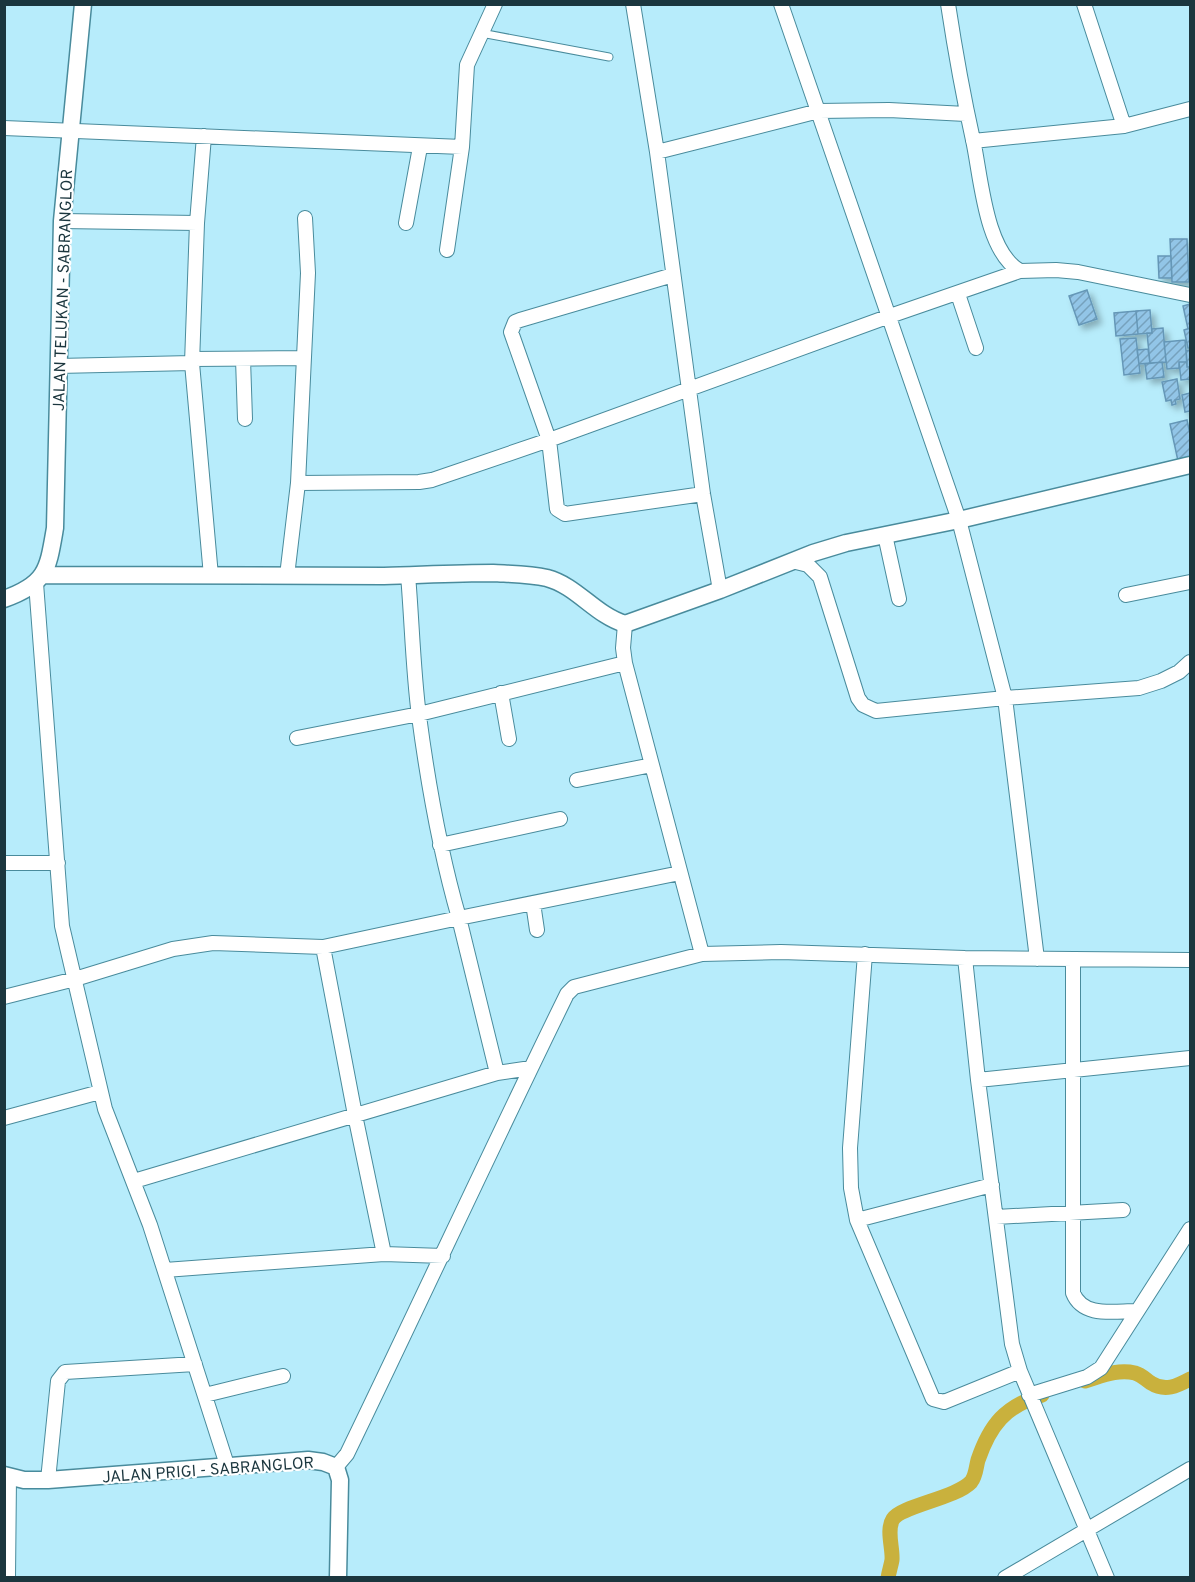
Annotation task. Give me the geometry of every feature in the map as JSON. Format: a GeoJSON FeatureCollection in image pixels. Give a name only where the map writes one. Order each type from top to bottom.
{"type":"FeatureCollection","features":[{"type":"Feature","properties":{"kind":"street","name":"JALAN TELUKAN - SABRANGLOR"},"geometry":{"type":"LineString","coordinates":[[40,579],[51,554],[55,528],[62,220],[83,4]]}},
{"type":"Feature","properties":{"kind":"street"},"geometry":{"type":"LineString","coordinates":[[447,250],[462,147],[467,64],[487,34],[495,4]]}},
{"type":"Feature","properties":{"kind":"street"},"geometry":{"type":"LineString","coordinates":[[781,4],[959,520],[1005,698],[1037,959]]}},
{"type":"Feature","properties":{"kind":"street"},"geometry":{"type":"LineString","coordinates":[[948,4],[966,114],[990,226],[1008,261],[1020,271]]}},
{"type":"Feature","properties":{"kind":"street"},"geometry":{"type":"LineString","coordinates":[[1084,4],[1124,126]]}},
{"type":"Feature","properties":{"kind":"street"},"geometry":{"type":"LineString","coordinates":[[635,5],[703,494],[720,590]]}},
{"type":"Feature","properties":{"kind":"street"},"geometry":{"type":"LineString","coordinates":[[973,141],[1124,126],[1191,109]]}},
{"type":"Feature","properties":{"kind":"street"},"geometry":{"type":"LineString","coordinates":[[657,152],[819,111],[889,110],[966,114]]}},
{"type":"Feature","properties":{"kind":"street"},"geometry":{"type":"LineString","coordinates":[[4,129],[462,147]]}},
{"type":"Feature","properties":{"kind":"street"},"geometry":{"type":"LineString","coordinates":[[204,136],[197,223],[192,361],[211,576]]}},
{"type":"Feature","properties":{"kind":"street"},"geometry":{"type":"LineString","coordinates":[[406,223],[420,147]]}},
{"type":"Feature","properties":{"kind":"street"},"geometry":{"type":"LineString","coordinates":[[279,576],[298,483],[308,273],[305,218]]}},
{"type":"Feature","properties":{"kind":"street"},"geometry":{"type":"LineString","coordinates":[[62,220],[197,223]]}},
{"type":"Feature","properties":{"kind":"street"},"geometry":{"type":"LineString","coordinates":[[298,483],[426,481],[549,440],[887,316],[958,294],[1020,271],[1078,272],[1191,295]]}},
{"type":"Feature","properties":{"kind":"street"},"geometry":{"type":"LineString","coordinates":[[673,274],[515,322],[512,332],[549,440],[557,509],[566,514],[703,494]]}},
{"type":"Feature","properties":{"kind":"street"},"geometry":{"type":"LineString","coordinates":[[958,294],[976,348]]}},
{"type":"Feature","properties":{"kind":"street"},"geometry":{"type":"LineString","coordinates":[[58,366],[303,358]]}},
{"type":"Feature","properties":{"kind":"street"},"geometry":{"type":"LineString","coordinates":[[243,359],[244,418]]}},
{"type":"Feature","properties":{"kind":"street"},"geometry":{"type":"LineString","coordinates":[[4,599],[17,595],[40,579],[518,574],[542,577],[570,588],[607,617],[625,624],[846,543],[959,520],[1191,465]]}},
{"type":"Feature","properties":{"kind":"street"},"geometry":{"type":"LineString","coordinates":[[885,535],[899,598]]}},
{"type":"Feature","properties":{"kind":"street"},"geometry":{"type":"LineString","coordinates":[[792,561],[808,565],[820,577],[858,698],[870,710],[1139,688],[1161,681],[1179,672],[1191,662]]}},
{"type":"Feature","properties":{"kind":"street"},"geometry":{"type":"LineString","coordinates":[[408,575],[419,714],[440,845],[497,1073]]}},
{"type":"Feature","properties":{"kind":"street"},"geometry":{"type":"LineString","coordinates":[[40,579],[62,926],[105,1109],[134,1181],[165,1270],[228,1468]]}},
{"type":"Feature","properties":{"kind":"street"},"geometry":{"type":"LineString","coordinates":[[1126,595],[1191,582]]}},
{"type":"Feature","properties":{"kind":"street"},"geometry":{"type":"LineString","coordinates":[[625,624],[623,648],[625,663],[702,954]]}},
{"type":"Feature","properties":{"kind":"street"},"geometry":{"type":"LineString","coordinates":[[297,738],[419,714],[625,663]]}},
{"type":"Feature","properties":{"kind":"street"},"geometry":{"type":"LineString","coordinates":[[501,693],[508,739]]}},
{"type":"Feature","properties":{"kind":"street"},"geometry":{"type":"LineString","coordinates":[[577,780],[652,765]]}},
{"type":"Feature","properties":{"kind":"street"},"geometry":{"type":"LineString","coordinates":[[440,845],[560,819]]}},
{"type":"Feature","properties":{"kind":"street"},"geometry":{"type":"LineString","coordinates":[[4,863],[58,863]]}},
{"type":"Feature","properties":{"kind":"street"},"geometry":{"type":"LineString","coordinates":[[4,997],[75,979],[173,949],[213,942],[323,947],[680,873]]}},
{"type":"Feature","properties":{"kind":"street"},"geometry":{"type":"LineString","coordinates":[[533,903],[537,930]]}},
{"type":"Feature","properties":{"kind":"street"},"geometry":{"type":"LineString","coordinates":[[323,947],[384,1254]]}},
{"type":"Feature","properties":{"kind":"street"},"geometry":{"type":"LineString","coordinates":[[336,1467],[347,1454],[531,1068],[567,994],[574,987],[702,954],[865,954],[965,958],[1191,960]]}},
{"type":"Feature","properties":{"kind":"street"},"geometry":{"type":"LineString","coordinates":[[865,954],[850,1148],[851,1188],[857,1220],[933,1399],[944,1402],[1020,1371]]}},
{"type":"Feature","properties":{"kind":"street"},"geometry":{"type":"LineString","coordinates":[[965,958],[978,1080],[1012,1344],[1029,1395],[1107,1578]]}},
{"type":"Feature","properties":{"kind":"street"},"geometry":{"type":"LineString","coordinates":[[1073,959],[1073,1293],[1078,1304],[1089,1310],[1136,1311]]}},
{"type":"Feature","properties":{"kind":"street"},"geometry":{"type":"LineString","coordinates":[[978,1080],[1073,1072],[1191,1058]]}},
{"type":"Feature","properties":{"kind":"street"},"geometry":{"type":"LineString","coordinates":[[134,1181],[497,1073],[531,1068]]}},
{"type":"Feature","properties":{"kind":"street"},"geometry":{"type":"LineString","coordinates":[[4,1118],[100,1092]]}},
{"type":"Feature","properties":{"kind":"street"},"geometry":{"type":"LineString","coordinates":[[857,1220],[992,1185]]}},
{"type":"Feature","properties":{"kind":"street"},"geometry":{"type":"LineString","coordinates":[[996,1217],[1124,1210]]}},
{"type":"Feature","properties":{"kind":"street"},"geometry":{"type":"LineString","coordinates":[[1029,1395],[1094,1374],[1101,1368],[1191,1229]]}},
{"type":"Feature","properties":{"kind":"street"},"geometry":{"type":"LineString","coordinates":[[165,1270],[384,1254],[443,1256]]}},
{"type":"Feature","properties":{"kind":"street"},"geometry":{"type":"LineString","coordinates":[[48,1480],[58,1381],[65,1372],[195,1364]]}},
{"type":"Feature","properties":{"kind":"street"},"geometry":{"type":"LineString","coordinates":[[205,1395],[283,1376]]}},
{"type":"Feature","properties":{"kind":"street","name":"JALAN PRIGI - SABRANGLOR"},"geometry":{"type":"LineString","coordinates":[[7,1476],[24,1480],[48,1480],[228,1468],[308,1460],[323,1462],[336,1467],[340,1480],[338,1578]]}},
{"type":"Feature","properties":{"kind":"street"},"geometry":{"type":"LineString","coordinates":[[1005,1578],[1191,1469]]}},
{"type":"Feature","properties":{"kind":"street"},"geometry":{"type":"LineString","coordinates":[[7,1476],[8,1578]]}},
{"type":"Feature","properties":{"kind":"lane"},"geometry":{"type":"LineString","coordinates":[[487,34],[609,57]]}},
{"type":"Feature","properties":{"kind":"building"},"geometry":{"type":"Polygon","coordinates":[[[1170,239],[1187,239],[1189,282],[1172,282],[1170,239]]]}},
{"type":"Feature","properties":{"kind":"building"},"geometry":{"type":"Polygon","coordinates":[[[1158,256],[1171,256],[1172,278],[1159,278],[1158,256]]]}},
{"type":"Feature","properties":{"kind":"building"},"geometry":{"type":"Polygon","coordinates":[[[1087,290],[1097,319],[1079,325],[1069,296],[1087,290]]]}},
{"type":"Feature","properties":{"kind":"building"},"geometry":{"type":"Polygon","coordinates":[[[1190,304],[1190,328],[1188,329],[1183,306],[1190,304]]]}},
{"type":"Feature","properties":{"kind":"building"},"geometry":{"type":"Polygon","coordinates":[[[1150,310],[1152,333],[1138,334],[1136,311],[1150,310]]]}},
{"type":"Feature","properties":{"kind":"building"},"geometry":{"type":"Polygon","coordinates":[[[1136,311],[1138,334],[1116,336],[1114,313],[1136,311]]]}},
{"type":"Feature","properties":{"kind":"building"},"geometry":{"type":"Polygon","coordinates":[[[1163,328],[1166,362],[1150,363],[1147,333],[1152,333],[1152,329],[1163,328]]]}},
{"type":"Feature","properties":{"kind":"building"},"geometry":{"type":"Polygon","coordinates":[[[1190,328],[1190,348],[1188,348],[1184,330],[1190,328]]]}},
{"type":"Feature","properties":{"kind":"building"},"geometry":{"type":"Polygon","coordinates":[[[1136,338],[1140,373],[1124,375],[1120,339],[1136,338]]]}},
{"type":"Feature","properties":{"kind":"building"},"geometry":{"type":"Polygon","coordinates":[[[1185,340],[1187,362],[1179,362],[1179,368],[1167,369],[1164,342],[1185,340]]]}},
{"type":"Feature","properties":{"kind":"building"},"geometry":{"type":"Polygon","coordinates":[[[1148,349],[1150,363],[1139,364],[1137,350],[1148,349]]]}},
{"type":"Feature","properties":{"kind":"building"},"geometry":{"type":"Polygon","coordinates":[[[1190,350],[1190,367],[1187,367],[1186,351],[1190,350]]]}},
{"type":"Feature","properties":{"kind":"building"},"geometry":{"type":"Polygon","coordinates":[[[1162,362],[1164,377],[1147,379],[1145,364],[1162,362]]]}},
{"type":"Feature","properties":{"kind":"building"},"geometry":{"type":"Polygon","coordinates":[[[1179,362],[1187,362],[1187,367],[1190,367],[1190,379],[1181,380],[1179,362]]]}},
{"type":"Feature","properties":{"kind":"building"},"geometry":{"type":"Polygon","coordinates":[[[1177,379],[1180,399],[1175,400],[1176,404],[1172,405],[1171,400],[1166,401],[1162,382],[1177,379]]]}},
{"type":"Feature","properties":{"kind":"building"},"geometry":{"type":"Polygon","coordinates":[[[1190,393],[1190,411],[1185,412],[1182,395],[1190,393]]]}},
{"type":"Feature","properties":{"kind":"building"},"geometry":{"type":"Polygon","coordinates":[[[1187,420],[1190,434],[1190,459],[1178,461],[1170,424],[1187,420]]]}},
{"type":"Feature","properties":{"kind":"waterway"},"geometry":{"type":"LineString","coordinates":[[1085,1381],[1128,1372],[1142,1376],[1156,1386],[1166,1388],[1190,1379]]}},
{"type":"Feature","properties":{"kind":"waterway"},"geometry":{"type":"LineString","coordinates":[[888,1578],[892,1560],[890,1534],[893,1519],[906,1510],[964,1488],[971,1482],[988,1437],[1001,1418],[1018,1405],[1042,1395]]}}]}
